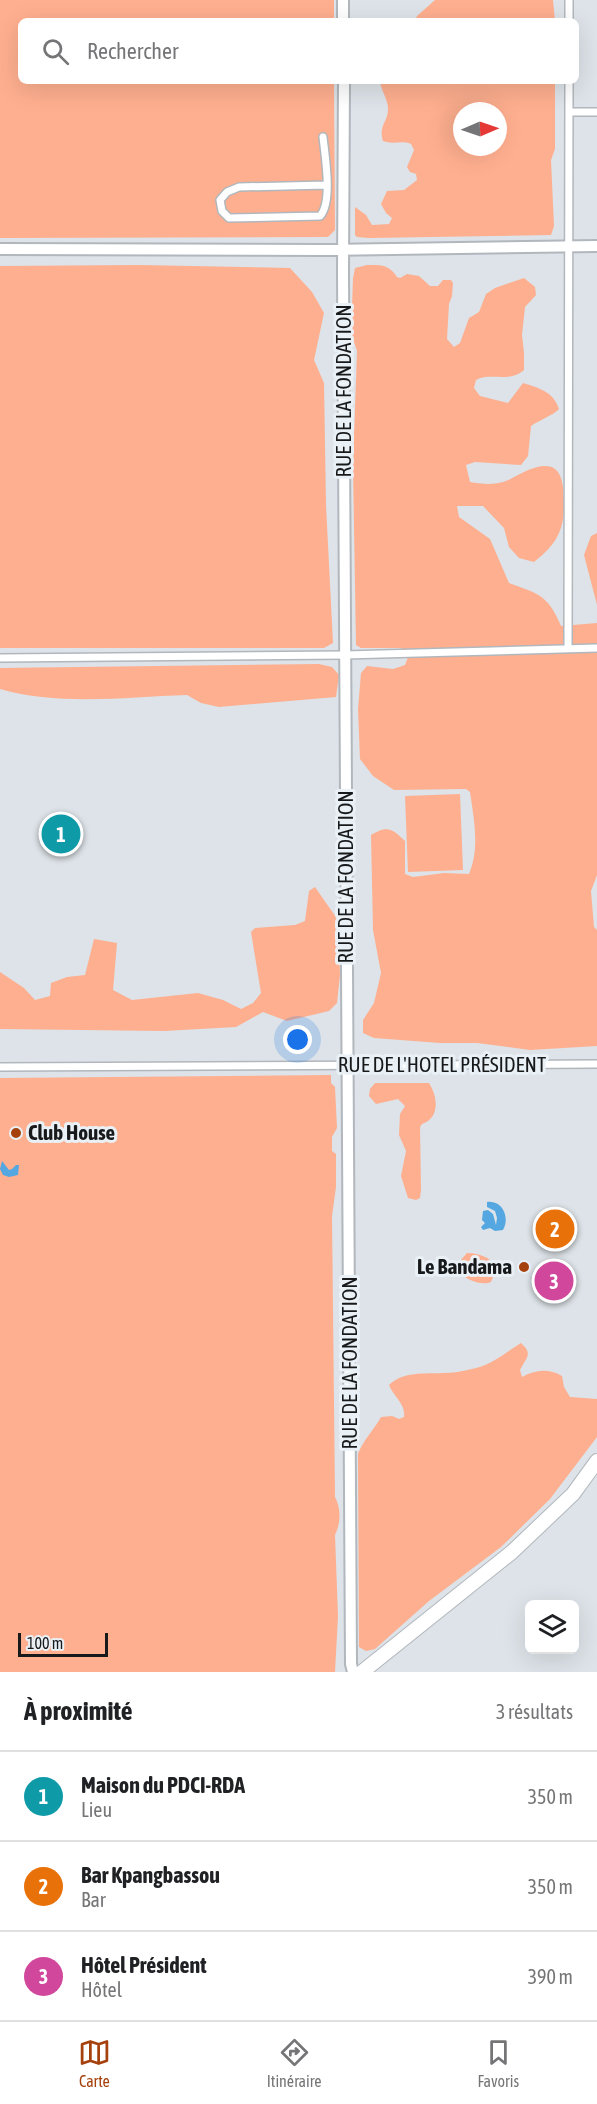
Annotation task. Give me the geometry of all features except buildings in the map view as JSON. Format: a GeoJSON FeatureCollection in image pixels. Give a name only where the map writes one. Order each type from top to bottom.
{"type":"FeatureCollection","features":[{"type":"Feature","properties":{"kind":"highway"},"geometry":{"type":"LineString","coordinates":[[368,1670],[512,1552],[558,1509],[595,1468]]}},
{"type":"Feature","properties":{"kind":"street"},"geometry":{"type":"LineString","coordinates":[[343,0],[343,18]]}},
{"type":"Feature","properties":{"kind":"street"},"geometry":{"type":"LineString","coordinates":[[569,0],[569,18]]}},
{"type":"Feature","properties":{"kind":"street","name":"RUE DE LA FONDATION"},"geometry":{"type":"LineString","coordinates":[[344,84],[347,1066],[352,1672]]}},
{"type":"Feature","properties":{"kind":"street"},"geometry":{"type":"LineString","coordinates":[[567,648],[569,84]]}},
{"type":"Feature","properties":{"kind":"street"},"geometry":{"type":"LineString","coordinates":[[569,112],[597,112]]}},
{"type":"Feature","properties":{"kind":"street"},"geometry":{"type":"LineString","coordinates":[[323,137],[327,185],[326,206],[320,216],[229,218],[222,211],[220,200],[227,192],[239,187],[327,185]]}},
{"type":"Feature","properties":{"kind":"street"},"geometry":{"type":"LineString","coordinates":[[0,249],[597,246]]}},
{"type":"Feature","properties":{"kind":"street"},"geometry":{"type":"LineString","coordinates":[[0,658],[345,655],[597,648]]}},
{"type":"Feature","properties":{"kind":"street","name":"RUE DE L'HOTEL PRÉSIDENT"},"geometry":{"type":"LineString","coordinates":[[0,1067],[597,1064]]}},
{"type":"Feature","properties":{"kind":"shaded area"},"geometry":{"type":"Polygon","coordinates":[[[0,0],[334,0],[334,18],[18,18],[18,84],[334,84],[335,230],[328,237],[0,238],[0,0]]]}},
{"type":"Feature","properties":{"kind":"shaded area"},"geometry":{"type":"Polygon","coordinates":[[[435,0],[553,0],[555,18],[416,18],[435,0]]]}},
{"type":"Feature","properties":{"kind":"shaded area"},"geometry":{"type":"Polygon","coordinates":[[[381,84],[555,84],[555,149],[551,160],[554,226],[551,235],[357,237],[355,235],[355,207],[366,215],[372,225],[389,224],[392,218],[381,204],[387,191],[404,190],[417,180],[416,174],[410,172],[407,167],[414,150],[411,144],[383,141],[382,128],[388,109],[381,84]]]}},
{"type":"Feature","properties":{"kind":"shaded area"},"geometry":{"type":"Polygon","coordinates":[[[139,265],[290,268],[312,292],[324,313],[314,360],[324,383],[326,505],[333,643],[324,648],[0,648],[0,266],[139,265]]]}},
{"type":"Feature","properties":{"kind":"shaded area"},"geometry":{"type":"Polygon","coordinates":[[[367,265],[387,267],[400,278],[407,274],[419,276],[430,286],[438,286],[443,280],[451,280],[453,283],[447,339],[454,347],[460,343],[469,318],[479,312],[486,294],[495,288],[524,278],[535,287],[536,295],[525,307],[522,335],[524,370],[513,376],[487,377],[476,380],[474,388],[480,396],[508,403],[523,383],[550,395],[559,409],[531,426],[528,456],[521,465],[475,462],[466,465],[470,482],[486,484],[503,482],[536,467],[553,468],[558,472],[563,487],[562,525],[552,545],[534,562],[519,558],[509,547],[504,528],[483,506],[457,506],[459,517],[490,539],[509,583],[541,597],[552,608],[561,626],[597,623],[597,875],[591,891],[594,927],[597,930],[597,1046],[530,1050],[477,1043],[374,1038],[363,1033],[363,1020],[374,1003],[381,973],[373,930],[371,835],[386,829],[405,841],[405,874],[413,877],[444,873],[469,874],[475,844],[470,792],[466,789],[394,790],[373,776],[360,759],[358,709],[361,673],[367,666],[393,669],[405,665],[408,657],[401,648],[361,648],[356,645],[353,466],[357,351],[351,333],[355,268],[367,265]]]}},
{"type":"Feature","properties":{"kind":"shaded area"},"geometry":{"type":"Polygon","coordinates":[[[597,533],[597,605],[584,555],[591,536],[597,533]]]}},
{"type":"Feature","properties":{"kind":"shaded area"},"geometry":{"type":"Polygon","coordinates":[[[319,664],[332,667],[339,675],[336,697],[219,707],[201,703],[187,695],[69,699],[0,689],[0,668],[319,664]]]}},
{"type":"Feature","properties":{"kind":"shaded area"},"geometry":{"type":"Polygon","coordinates":[[[460,794],[463,870],[408,872],[405,796],[460,794]]]}},
{"type":"Feature","properties":{"kind":"shaded area"},"geometry":{"type":"Polygon","coordinates":[[[315,887],[338,920],[340,975],[337,1003],[329,1011],[287,1021],[263,1012],[236,1027],[164,1031],[0,1029],[0,972],[24,988],[35,1000],[50,996],[51,983],[67,977],[85,975],[94,939],[117,943],[113,990],[132,1000],[198,993],[223,1000],[241,1009],[253,1003],[261,993],[251,932],[255,928],[295,925],[305,921],[309,891],[315,887]]]}},
{"type":"Feature","properties":{"kind":"shaded area"},"geometry":{"type":"Polygon","coordinates":[[[331,1075],[331,1083],[335,1087],[337,1128],[332,1137],[332,1151],[336,1154],[336,1187],[332,1216],[335,1497],[340,1516],[335,1535],[338,1616],[335,1672],[0,1672],[0,1078],[331,1075]]]}},
{"type":"Feature","properties":{"kind":"shaded area"},"geometry":{"type":"Polygon","coordinates":[[[375,1083],[429,1083],[434,1094],[436,1106],[432,1117],[420,1127],[421,1190],[420,1198],[416,1200],[408,1198],[401,1176],[406,1151],[399,1135],[400,1114],[405,1106],[398,1099],[376,1104],[369,1096],[370,1089],[375,1083]]]}},
{"type":"Feature","properties":{"kind":"shaded area"},"geometry":{"type":"Polygon","coordinates":[[[467,1253],[481,1255],[493,1262],[494,1274],[491,1282],[475,1282],[460,1273],[460,1261],[467,1253]]]}},
{"type":"Feature","properties":{"kind":"shaded area"},"geometry":{"type":"Polygon","coordinates":[[[521,1343],[528,1353],[520,1370],[522,1377],[537,1371],[552,1372],[562,1376],[564,1387],[570,1397],[597,1399],[597,1437],[550,1499],[501,1547],[429,1601],[375,1649],[366,1651],[359,1647],[358,1454],[381,1417],[392,1416],[399,1419],[404,1417],[401,1404],[389,1385],[407,1375],[455,1372],[482,1366],[521,1343]]]}},
{"type":"Feature","properties":{"kind":"water"},"geometry":{"type":"Polygon","coordinates":[[[2,1161],[9,1170],[19,1165],[18,1175],[9,1177],[3,1175],[0,1169],[2,1161]]]}},
{"type":"Feature","properties":{"kind":"water"},"geometry":{"type":"Polygon","coordinates":[[[487,1202],[497,1204],[504,1211],[506,1220],[503,1230],[495,1231],[490,1228],[483,1230],[481,1227],[485,1223],[482,1220],[483,1211],[488,1210],[493,1214],[496,1225],[495,1211],[487,1207],[487,1202]]]}},
{"type":"Feature","properties":{"kind":"place","name":"Maison du PDCI-RDA"},"geometry":{"type":"Point","coordinates":[61,834]}},
{"type":"Feature","properties":{"kind":"place","name":"Club House"},"geometry":{"type":"Point","coordinates":[16,1133]}},
{"type":"Feature","properties":{"kind":"place","name":"Bar Kpangbassou"},"geometry":{"type":"Point","coordinates":[555,1229]}},
{"type":"Feature","properties":{"kind":"place","name":"Le Bandama"},"geometry":{"type":"Point","coordinates":[524,1267]}},
{"type":"Feature","properties":{"kind":"place","name":"Hôtel Président"},"geometry":{"type":"Point","coordinates":[554,1281]}}]}
